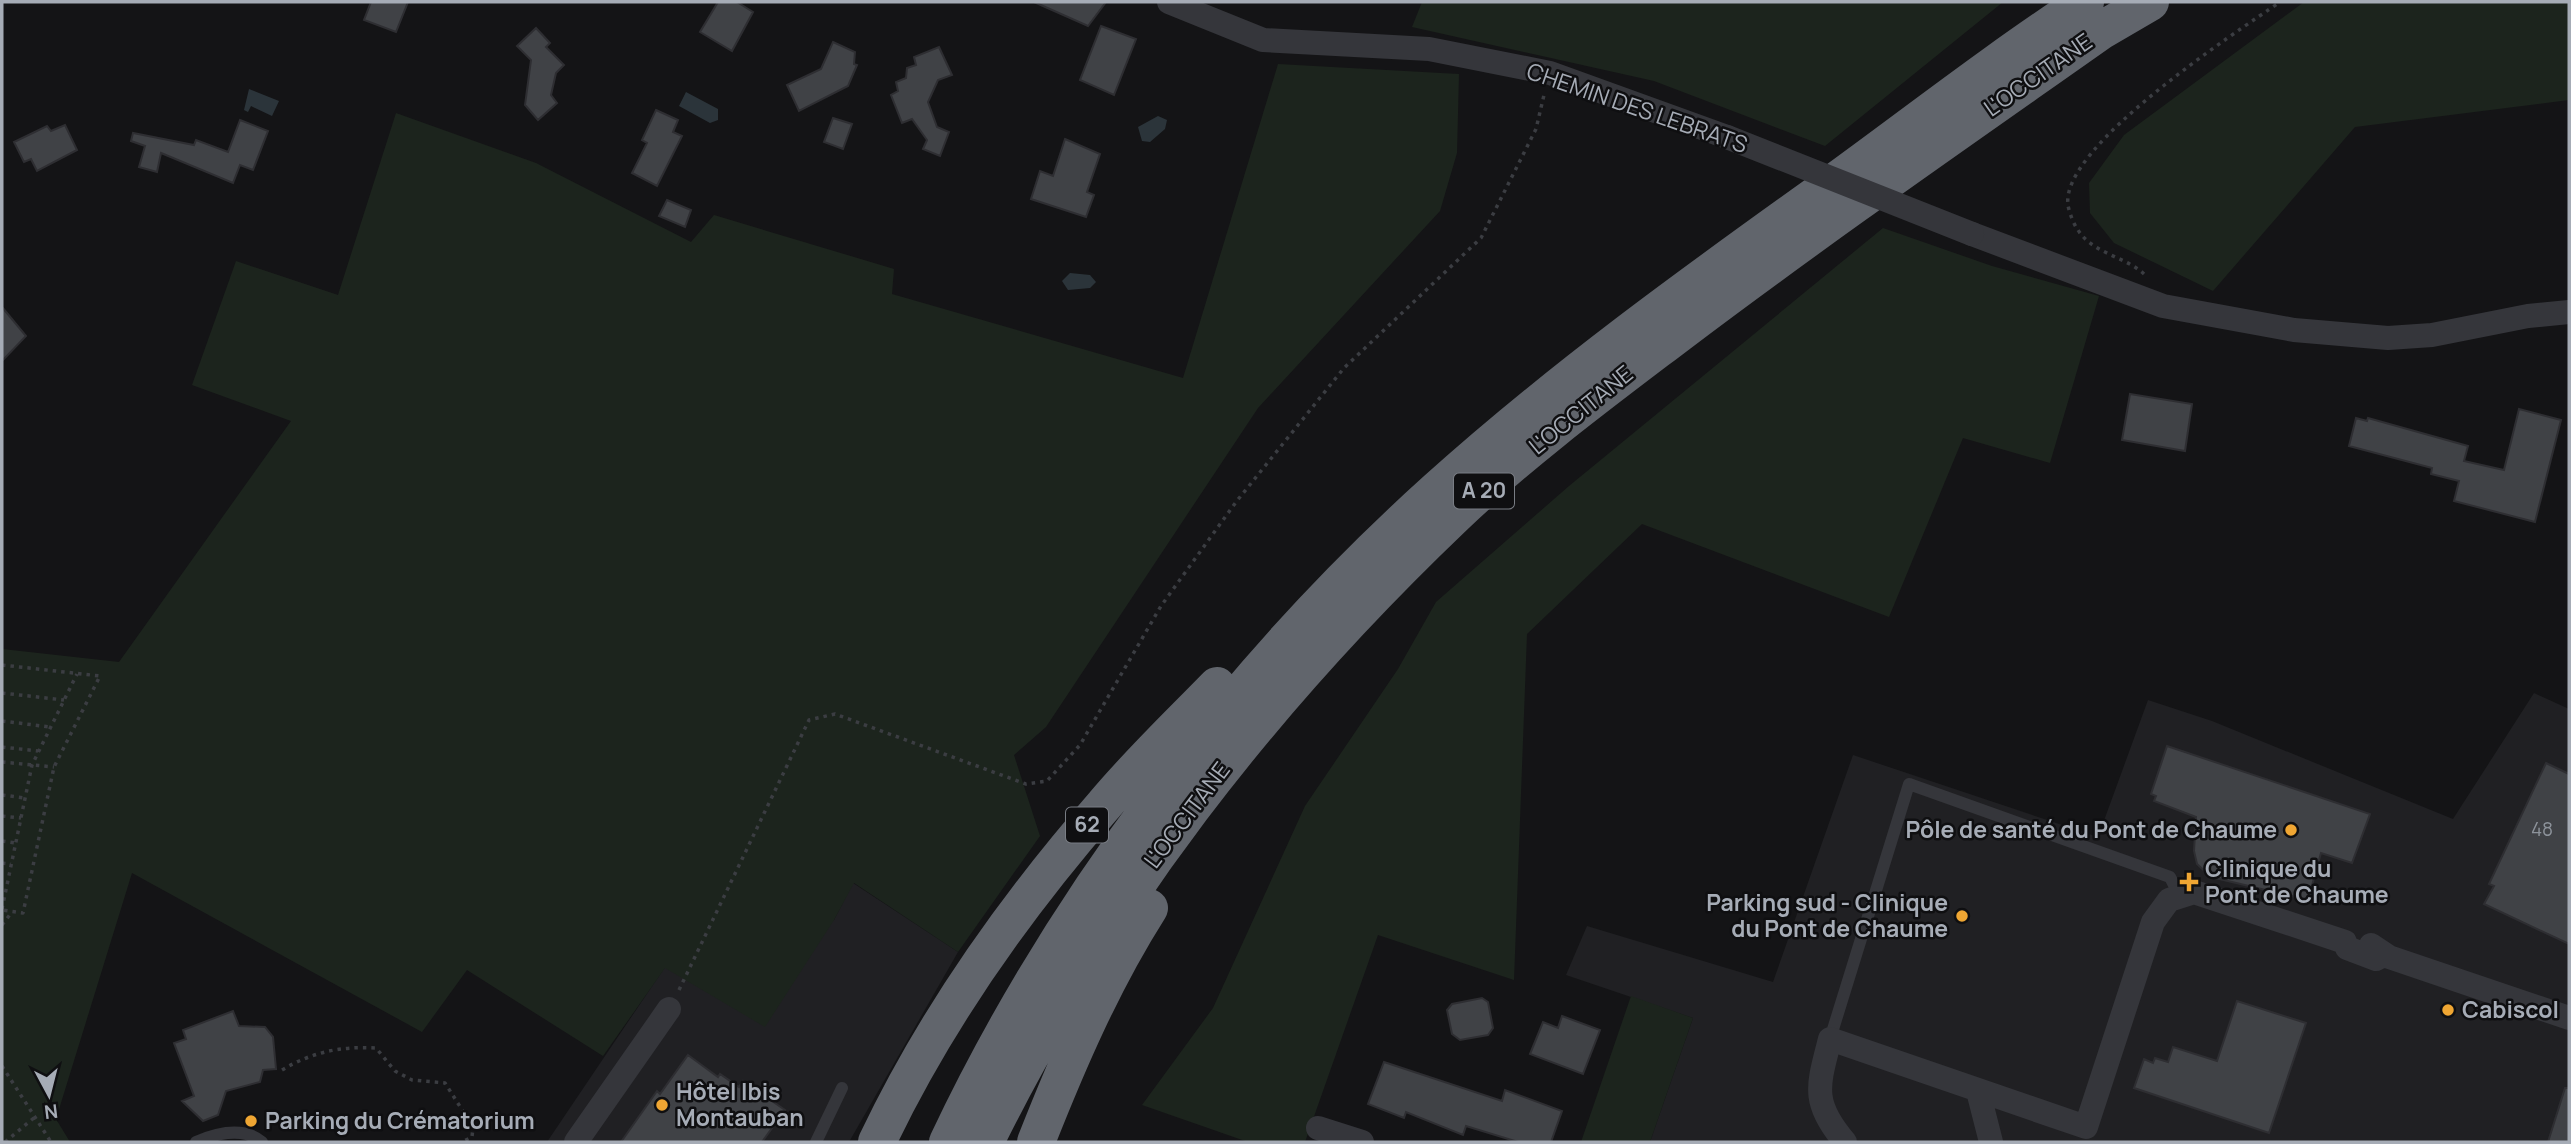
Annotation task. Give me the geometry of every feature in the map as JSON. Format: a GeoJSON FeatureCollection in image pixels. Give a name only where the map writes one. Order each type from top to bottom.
{"type":"FeatureCollection","features":[{"type":"Feature","properties":{"kind":"highway","name":"L'OCCITANE"},"geometry":{"type":"LineString","coordinates":[[948,1142],[1022,1004],[1083,905],[1157,800],[1247,683],[1361,561],[1438,489],[1631,330],[2085,2]]}},
{"type":"Feature","properties":{"kind":"highway","name":"L'OCCITANE"},"geometry":{"type":"LineString","coordinates":[[985,1142],[1023,1064],[1099,936],[1184,815],[1321,649],[1456,514],[1610,386],[1768,267],[2102,30],[2150,2]]}},
{"type":"Feature","properties":{"kind":"highway","name":"62"},"geometry":{"type":"LineString","coordinates":[[877,1142],[939,1027],[987,953],[1043,877],[1105,803],[1268,633],[1361,561]]}},
{"type":"Feature","properties":{"kind":"highway"},"geometry":{"type":"LineString","coordinates":[[1036,1142],[1071,1053],[1121,953],[1184,853],[1255,755],[1321,649]]}},
{"type":"Feature","properties":{"kind":"street","name":"CHEMIN DES LEBRATS"},"geometry":{"type":"LineString","coordinates":[[1169,2],[1263,40],[1429,49],[1550,73],[1727,137],[2163,306],[2318,334],[2388,338],[2432,335],[2528,316],[2569,312]]}},
{"type":"Feature","properties":{"kind":"street"},"geometry":{"type":"LineString","coordinates":[[1845,1142],[1827,1121],[1818,1087],[1830,1039],[1979,1091],[2083,1134],[2153,922],[2169,900],[2194,892],[2345,942],[2347,948],[2376,959],[2383,955],[2569,1018]]}},
{"type":"Feature","properties":{"kind":"street"},"geometry":{"type":"LineString","coordinates":[[576,1142],[669,1009]]}},
{"type":"Feature","properties":{"kind":"street"},"geometry":{"type":"LineString","coordinates":[[1979,1091],[1991,1142]]}},
{"type":"Feature","properties":{"kind":"street"},"geometry":{"type":"LineString","coordinates":[[1318,1128],[1362,1142]]}},
{"type":"Feature","properties":{"kind":"lane"},"geometry":{"type":"LineString","coordinates":[[1830,1039],[1909,784],[2170,877],[2180,897]]}},
{"type":"Feature","properties":{"kind":"lane"},"geometry":{"type":"LineString","coordinates":[[816,1142],[842,1088]]}},
{"type":"Feature","properties":{"kind":"lane"},"geometry":{"type":"LineString","coordinates":[[196,1142],[233,1131],[256,1137],[262,1142]]}},
{"type":"Feature","properties":{"kind":"path"},"geometry":{"type":"LineString","coordinates":[[2149,279],[2078,232],[2068,204],[2077,174],[2111,130],[2139,106],[2197,60],[2280,2]]}},
{"type":"Feature","properties":{"kind":"path"},"geometry":{"type":"LineString","coordinates":[[669,1009],[809,720],[835,714],[1026,784],[1047,781],[1064,763],[1080,745],[1160,606],[1236,502],[1344,368],[1480,239],[1536,129],[1550,73]]}},
{"type":"Feature","properties":{"kind":"path"},"geometry":{"type":"LineString","coordinates":[[2,665],[100,676],[54,767],[23,913],[12,912],[2,910],[4,886],[32,765],[77,674]]}},
{"type":"Feature","properties":{"kind":"path"},"geometry":{"type":"LineString","coordinates":[[2,693],[64,700]]}},
{"type":"Feature","properties":{"kind":"path"},"geometry":{"type":"LineString","coordinates":[[2,721],[50,727]]}},
{"type":"Feature","properties":{"kind":"path"},"geometry":{"type":"LineString","coordinates":[[2,747],[38,751]]}},
{"type":"Feature","properties":{"kind":"path"},"geometry":{"type":"LineString","coordinates":[[2,762],[54,767]]}},
{"type":"Feature","properties":{"kind":"path"},"geometry":{"type":"LineString","coordinates":[[2,795],[25,798]]}},
{"type":"Feature","properties":{"kind":"path"},"geometry":{"type":"LineString","coordinates":[[2,816],[20,818]]}},
{"type":"Feature","properties":{"kind":"path"},"geometry":{"type":"LineString","coordinates":[[2,841],[15,843]]}},
{"type":"Feature","properties":{"kind":"path"},"geometry":{"type":"LineString","coordinates":[[2,863],[11,864]]}},
{"type":"Feature","properties":{"kind":"path"},"geometry":{"type":"LineString","coordinates":[[2,925],[12,912]]}},
{"type":"Feature","properties":{"kind":"path"},"geometry":{"type":"LineString","coordinates":[[282,1070],[305,1057],[329,1050],[376,1048],[395,1071],[404,1076],[412,1080],[445,1083],[473,1127],[472,1136],[462,1142]]}},
{"type":"Feature","properties":{"kind":"path"},"geometry":{"type":"LineString","coordinates":[[2,1066],[51,1142]]}},
{"type":"Feature","properties":{"kind":"path"},"geometry":{"type":"LineString","coordinates":[[5,1142],[34,1117]]}},
{"type":"Feature","properties":{"kind":"shaded area"},"geometry":{"type":"Polygon","coordinates":[[[1422,2],[2003,2],[1825,146],[1654,81],[1412,27],[1422,2]]]}},
{"type":"Feature","properties":{"kind":"shaded area"},"geometry":{"type":"Polygon","coordinates":[[[2304,2],[2569,2],[2569,100],[2355,127],[2213,291],[2114,243],[2090,213],[2089,183],[2124,135],[2304,2]]]}},
{"type":"Feature","properties":{"kind":"shaded area"},"geometry":{"type":"Polygon","coordinates":[[[1278,64],[1459,74],[1457,153],[1440,211],[1258,408],[1046,727],[1014,755],[1040,836],[958,952],[854,883],[834,920],[765,1027],[665,968],[603,1056],[467,970],[422,1032],[132,873],[56,1119],[70,1142],[2,1142],[2,649],[119,662],[291,421],[192,385],[236,261],[338,295],[396,113],[536,163],[691,242],[714,215],[894,269],[892,294],[1183,378],[1278,64]]]}},
{"type":"Feature","properties":{"kind":"shaded area"},"geometry":{"type":"Polygon","coordinates":[[[249,89],[279,101],[272,116],[251,106],[248,112],[244,110],[249,89]]]}},
{"type":"Feature","properties":{"kind":"shaded area"},"geometry":{"type":"Polygon","coordinates":[[[686,92],[718,109],[718,120],[710,123],[679,106],[686,92]]]}},
{"type":"Feature","properties":{"kind":"shaded area"},"geometry":{"type":"Polygon","coordinates":[[[1158,116],[1167,120],[1165,129],[1150,142],[1142,141],[1138,127],[1158,116]]]}},
{"type":"Feature","properties":{"kind":"shaded area"},"geometry":{"type":"Polygon","coordinates":[[[1883,228],[1992,266],[2099,296],[2050,463],[1963,438],[1889,617],[1642,524],[1527,634],[1514,980],[1378,935],[1305,1142],[1248,1142],[1142,1105],[1213,1008],[1305,806],[1398,669],[1436,602],[1569,486],[1883,228]]]}},
{"type":"Feature","properties":{"kind":"shaded area"},"geometry":{"type":"Polygon","coordinates":[[[1070,273],[1090,275],[1096,282],[1090,288],[1068,290],[1062,281],[1070,273]]]}},
{"type":"Feature","properties":{"kind":"shaded area","name":"Clinique du Pont de Chaume"},"geometry":{"type":"Polygon","coordinates":[[[2534,693],[2569,709],[2569,1142],[1650,1142],[1693,1018],[1566,975],[1587,926],[1773,982],[1853,755],[2098,837],[2148,700],[2212,721],[2453,819],[2534,693]]]}},
{"type":"Feature","properties":{"kind":"shaded area"},"geometry":{"type":"Polygon","coordinates":[[[853,883],[958,952],[849,1142],[547,1142],[665,967],[834,920],[853,883]]]}},
{"type":"Feature","properties":{"kind":"shaded area"},"geometry":{"type":"Polygon","coordinates":[[[1631,996],[1693,1018],[1650,1142],[1581,1142],[1631,996]]]}},
{"type":"Feature","properties":{"kind":"building"},"geometry":{"type":"Polygon","coordinates":[[[371,2],[408,2],[396,32],[364,20],[371,2]]]}},
{"type":"Feature","properties":{"kind":"building"},"geometry":{"type":"Polygon","coordinates":[[[718,2],[737,2],[753,12],[732,51],[700,32],[718,2]]]}},
{"type":"Feature","properties":{"kind":"building"},"geometry":{"type":"Polygon","coordinates":[[[1034,2],[1106,2],[1088,26],[1034,2]]]}},
{"type":"Feature","properties":{"kind":"building"},"geometry":{"type":"Polygon","coordinates":[[[1101,26],[1136,39],[1114,95],[1080,80],[1101,26]]]}},
{"type":"Feature","properties":{"kind":"building"},"geometry":{"type":"Polygon","coordinates":[[[536,28],[550,43],[546,47],[564,65],[556,73],[551,95],[557,103],[538,120],[525,105],[531,60],[517,46],[536,28]]]}},
{"type":"Feature","properties":{"kind":"building"},"geometry":{"type":"Polygon","coordinates":[[[833,42],[855,52],[854,64],[857,65],[848,86],[799,111],[787,85],[821,69],[833,42]]]}},
{"type":"Feature","properties":{"kind":"building"},"geometry":{"type":"Polygon","coordinates":[[[939,47],[952,75],[938,80],[928,102],[937,127],[949,132],[940,156],[923,149],[927,140],[912,119],[902,123],[891,95],[898,91],[896,82],[906,78],[907,68],[916,65],[914,57],[939,47]]]}},
{"type":"Feature","properties":{"kind":"building"},"geometry":{"type":"Polygon","coordinates":[[[656,110],[678,120],[673,132],[682,136],[657,186],[632,173],[647,143],[642,140],[656,110]]]}},
{"type":"Feature","properties":{"kind":"building"},"geometry":{"type":"Polygon","coordinates":[[[833,118],[852,124],[843,149],[824,142],[833,118]]]}},
{"type":"Feature","properties":{"kind":"building"},"geometry":{"type":"Polygon","coordinates":[[[240,120],[268,131],[253,170],[240,165],[233,183],[161,153],[157,172],[139,167],[145,146],[131,141],[133,133],[194,145],[196,140],[228,152],[240,120]]]}},
{"type":"Feature","properties":{"kind":"building"},"geometry":{"type":"Polygon","coordinates":[[[65,125],[77,150],[37,171],[31,159],[24,162],[14,142],[47,126],[51,131],[65,125]]]}},
{"type":"Feature","properties":{"kind":"building"},"geometry":{"type":"Polygon","coordinates":[[[1065,139],[1100,154],[1087,192],[1094,195],[1086,217],[1031,199],[1040,171],[1053,176],[1065,139]]]}},
{"type":"Feature","properties":{"kind":"building"},"geometry":{"type":"Polygon","coordinates":[[[667,200],[691,210],[685,227],[659,216],[667,200]]]}},
{"type":"Feature","properties":{"kind":"building"},"geometry":{"type":"Polygon","coordinates":[[[2,307],[26,336],[2,361],[2,307]]]}},
{"type":"Feature","properties":{"kind":"building"},"geometry":{"type":"Polygon","coordinates":[[[2130,394],[2192,404],[2185,451],[2122,440],[2130,394]]]}},
{"type":"Feature","properties":{"kind":"building"},"geometry":{"type":"Polygon","coordinates":[[[2519,409],[2561,420],[2535,522],[2454,501],[2459,481],[2431,474],[2432,468],[2349,446],[2356,418],[2367,421],[2368,418],[2468,446],[2464,461],[2504,470],[2519,409]]]}},
{"type":"Feature","properties":{"kind":"building","name":"Pôle de santé du Pont de Chaume"},"geometry":{"type":"Polygon","coordinates":[[[2167,746],[2370,814],[2352,863],[2321,853],[2308,900],[2211,877],[2197,864],[2194,851],[2196,817],[2154,801],[2156,796],[2151,794],[2167,746]]]}},
{"type":"Feature","properties":{"kind":"building"},"geometry":{"type":"Polygon","coordinates":[[[2546,763],[2569,774],[2569,944],[2484,904],[2494,886],[2489,884],[2546,763]]]}},
{"type":"Feature","properties":{"kind":"building"},"geometry":{"type":"Polygon","coordinates":[[[1482,998],[1488,1002],[1493,1028],[1488,1035],[1460,1040],[1452,1034],[1447,1010],[1452,1004],[1482,998]]]}},
{"type":"Feature","properties":{"kind":"building"},"geometry":{"type":"Polygon","coordinates":[[[2237,1001],[2306,1023],[2269,1133],[2134,1088],[2144,1059],[2153,1063],[2155,1058],[2168,1062],[2173,1047],[2217,1061],[2237,1001]]]}},
{"type":"Feature","properties":{"kind":"building"},"geometry":{"type":"Polygon","coordinates":[[[233,1011],[239,1026],[265,1027],[273,1037],[276,1069],[263,1070],[260,1082],[226,1091],[218,1115],[203,1121],[182,1101],[194,1096],[174,1043],[186,1039],[183,1030],[233,1011]]]}},
{"type":"Feature","properties":{"kind":"building"},"geometry":{"type":"Polygon","coordinates":[[[1562,1016],[1600,1030],[1583,1074],[1530,1054],[1543,1022],[1558,1028],[1562,1016]]]}},
{"type":"Feature","properties":{"kind":"building"},"geometry":{"type":"Polygon","coordinates":[[[688,1055],[718,1077],[720,1074],[739,1087],[743,1081],[785,1110],[762,1142],[621,1142],[657,1091],[660,1094],[688,1055]]]}},
{"type":"Feature","properties":{"kind":"building"},"geometry":{"type":"Polygon","coordinates":[[[1384,1062],[1502,1101],[1505,1090],[1562,1111],[1551,1142],[1518,1142],[1466,1126],[1463,1135],[1406,1112],[1404,1118],[1368,1104],[1384,1062]]]}},
{"type":"Feature","properties":{"kind":"building"},"geometry":{"type":"Polygon","coordinates":[[[2565,1088],[2569,1088],[2569,1142],[2548,1142],[2565,1088]]]}},
{"type":"Feature","properties":{"kind":"place","name":"Pôle de santé du Pont de Chaume"},"geometry":{"type":"Point","coordinates":[2291,830]}},
{"type":"Feature","properties":{"kind":"place","name":"Clinique du Pont de Chaume"},"geometry":{"type":"Point","coordinates":[2189,882]}},
{"type":"Feature","properties":{"kind":"place","name":"Parking sud - Clinique du Pont de Chaume"},"geometry":{"type":"Point","coordinates":[1962,916]}},
{"type":"Feature","properties":{"kind":"place","name":"Cabiscol"},"geometry":{"type":"Point","coordinates":[2448,1010]}},
{"type":"Feature","properties":{"kind":"place","name":"Hôtel Ibis Montauban"},"geometry":{"type":"Point","coordinates":[662,1105]}},
{"type":"Feature","properties":{"kind":"place","name":"Parking du Crématorium"},"geometry":{"type":"Point","coordinates":[251,1121]}}]}
